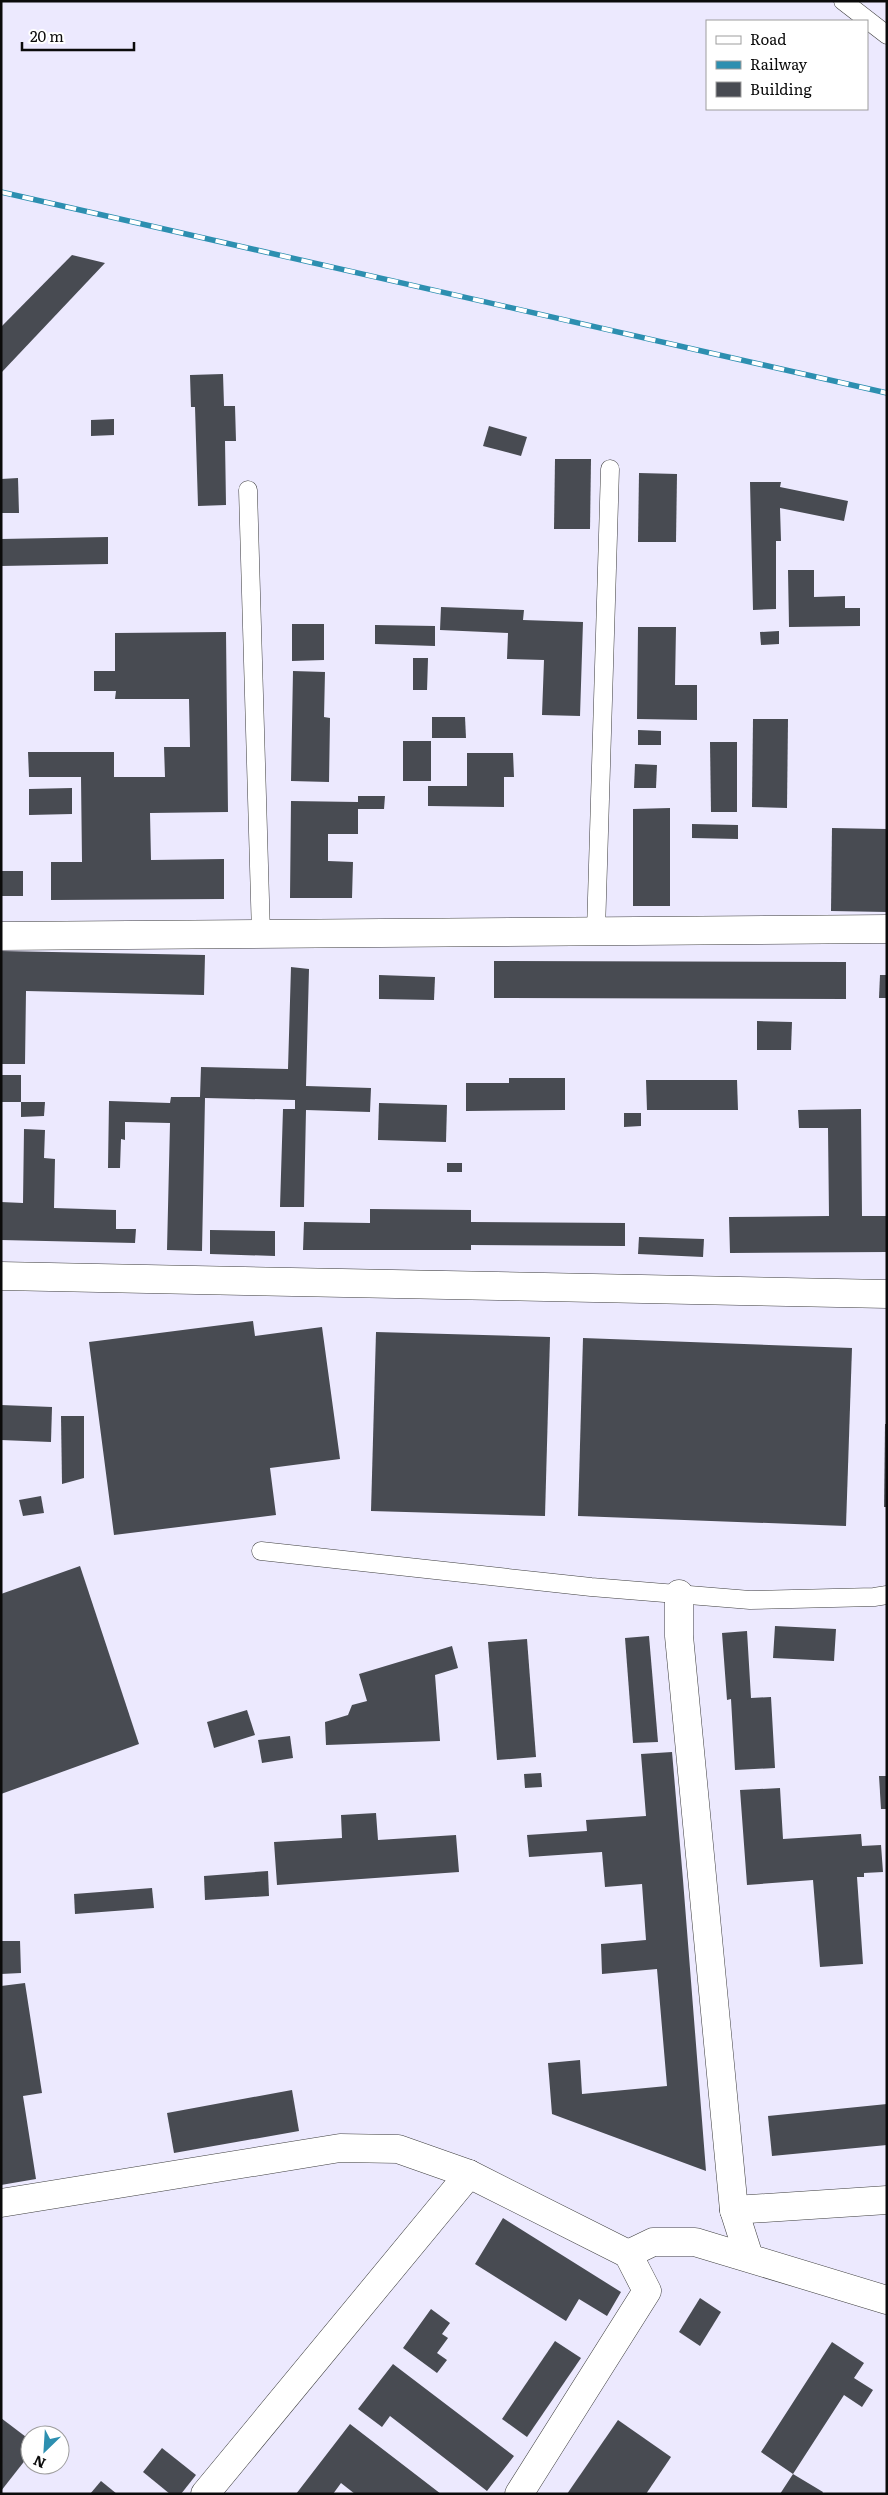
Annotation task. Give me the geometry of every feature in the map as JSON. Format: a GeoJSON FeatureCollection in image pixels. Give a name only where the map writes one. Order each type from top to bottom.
{"type":"FeatureCollection","features":[{"type":"Feature","properties":{"kind":"street"},"geometry":{"type":"LineString","coordinates":[[1,936],[887,929]]}},
{"type":"Feature","properties":{"kind":"street"},"geometry":{"type":"LineString","coordinates":[[1,1276],[887,1294]]}},
{"type":"Feature","properties":{"kind":"street"},"geometry":{"type":"LineString","coordinates":[[679,1594],[679,1636],[686,1715],[734,2210],[749,2257]]}},
{"type":"Feature","properties":{"kind":"street"},"geometry":{"type":"LineString","coordinates":[[1,2202],[340,2148],[398,2149],[469,2174],[628,2254],[647,2291],[519,2494]]}},
{"type":"Feature","properties":{"kind":"street"},"geometry":{"type":"LineString","coordinates":[[205,2494],[469,2174]]}},
{"type":"Feature","properties":{"kind":"street"},"geometry":{"type":"LineString","coordinates":[[734,2210],[887,2200]]}},
{"type":"Feature","properties":{"kind":"street"},"geometry":{"type":"LineString","coordinates":[[628,2254],[652,2242],[695,2242],[887,2300]]}},
{"type":"Feature","properties":{"kind":"lane"},"geometry":{"type":"LineString","coordinates":[[843,1],[868,20]]}},
{"type":"Feature","properties":{"kind":"lane"},"geometry":{"type":"LineString","coordinates":[[868,20],[887,35]]}},
{"type":"Feature","properties":{"kind":"lane"},"geometry":{"type":"LineString","coordinates":[[596,931],[610,469]]}},
{"type":"Feature","properties":{"kind":"lane"},"geometry":{"type":"LineString","coordinates":[[248,490],[261,934]]}},
{"type":"Feature","properties":{"kind":"lane"},"geometry":{"type":"LineString","coordinates":[[261,1551],[591,1587],[750,1600],[874,1597],[887,1594]]}},
{"type":"Feature","properties":{"kind":"building"},"geometry":{"type":"Polygon","coordinates":[[[72,255],[105,263],[1,373],[1,327],[72,255]]]}},
{"type":"Feature","properties":{"kind":"building"},"geometry":{"type":"Polygon","coordinates":[[[223,374],[224,406],[235,406],[236,441],[225,441],[226,505],[198,506],[195,407],[191,407],[190,375],[223,374]]]}},
{"type":"Feature","properties":{"kind":"building"},"geometry":{"type":"Polygon","coordinates":[[[114,419],[114,435],[91,436],[91,420],[114,419]]]}},
{"type":"Feature","properties":{"kind":"building"},"geometry":{"type":"Polygon","coordinates":[[[489,426],[527,437],[521,456],[483,446],[489,426]]]}},
{"type":"Feature","properties":{"kind":"building"},"geometry":{"type":"Polygon","coordinates":[[[555,459],[591,459],[590,529],[554,529],[555,459]]]}},
{"type":"Feature","properties":{"kind":"building"},"geometry":{"type":"Polygon","coordinates":[[[639,473],[677,474],[676,542],[638,542],[639,473]]]}},
{"type":"Feature","properties":{"kind":"building"},"geometry":{"type":"Polygon","coordinates":[[[18,478],[19,513],[1,513],[1,479],[18,478]]]}},
{"type":"Feature","properties":{"kind":"building"},"geometry":{"type":"Polygon","coordinates":[[[750,482],[781,482],[780,487],[848,501],[844,521],[780,508],[781,541],[776,541],[776,609],[753,610],[750,482]]]}},
{"type":"Feature","properties":{"kind":"building"},"geometry":{"type":"Polygon","coordinates":[[[108,537],[108,564],[1,566],[1,539],[108,537]]]}},
{"type":"Feature","properties":{"kind":"building"},"geometry":{"type":"Polygon","coordinates":[[[788,570],[814,570],[814,597],[845,596],[845,608],[860,608],[860,626],[789,627],[788,570]]]}},
{"type":"Feature","properties":{"kind":"building"},"geometry":{"type":"Polygon","coordinates":[[[441,607],[524,610],[523,620],[583,622],[580,716],[542,715],[544,660],[507,659],[508,633],[440,630],[441,607]]]}},
{"type":"Feature","properties":{"kind":"building"},"geometry":{"type":"Polygon","coordinates":[[[292,624],[324,624],[324,660],[292,661],[292,624]]]}},
{"type":"Feature","properties":{"kind":"building"},"geometry":{"type":"Polygon","coordinates":[[[375,625],[435,626],[435,646],[375,644],[375,625]]]}},
{"type":"Feature","properties":{"kind":"building"},"geometry":{"type":"Polygon","coordinates":[[[638,627],[676,627],[675,685],[697,685],[697,720],[637,719],[638,627]]]}},
{"type":"Feature","properties":{"kind":"building"},"geometry":{"type":"Polygon","coordinates":[[[779,631],[779,644],[761,645],[760,632],[779,631]]]}},
{"type":"Feature","properties":{"kind":"building"},"geometry":{"type":"Polygon","coordinates":[[[226,632],[228,812],[150,813],[151,860],[224,859],[224,899],[51,900],[51,862],[82,862],[81,777],[29,777],[28,752],[114,752],[114,777],[165,777],[164,747],[190,747],[189,699],[115,699],[116,691],[94,691],[94,671],[115,671],[115,633],[226,632]]]}},
{"type":"Feature","properties":{"kind":"building"},"geometry":{"type":"Polygon","coordinates":[[[413,658],[428,658],[427,690],[413,690],[413,658]]]}},
{"type":"Feature","properties":{"kind":"building"},"geometry":{"type":"Polygon","coordinates":[[[293,671],[325,672],[324,717],[330,718],[329,782],[291,781],[293,671]]]}},
{"type":"Feature","properties":{"kind":"building"},"geometry":{"type":"Polygon","coordinates":[[[432,717],[465,717],[466,738],[432,738],[432,717]]]}},
{"type":"Feature","properties":{"kind":"building"},"geometry":{"type":"Polygon","coordinates":[[[753,719],[788,719],[787,808],[752,807],[753,719]]]}},
{"type":"Feature","properties":{"kind":"building"},"geometry":{"type":"Polygon","coordinates":[[[638,730],[661,731],[661,745],[638,745],[638,730]]]}},
{"type":"Feature","properties":{"kind":"building"},"geometry":{"type":"Polygon","coordinates":[[[403,741],[431,741],[431,781],[403,781],[403,741]]]}},
{"type":"Feature","properties":{"kind":"building"},"geometry":{"type":"Polygon","coordinates":[[[710,742],[737,742],[737,812],[711,812],[710,742]]]}},
{"type":"Feature","properties":{"kind":"building"},"geometry":{"type":"Polygon","coordinates":[[[467,753],[513,753],[514,777],[504,777],[504,807],[428,806],[428,786],[467,786],[467,753]]]}},
{"type":"Feature","properties":{"kind":"building"},"geometry":{"type":"Polygon","coordinates":[[[635,764],[657,765],[656,788],[634,788],[635,764]]]}},
{"type":"Feature","properties":{"kind":"building"},"geometry":{"type":"Polygon","coordinates":[[[72,788],[72,814],[29,815],[29,789],[72,788]]]}},
{"type":"Feature","properties":{"kind":"building"},"geometry":{"type":"Polygon","coordinates":[[[358,796],[385,796],[384,809],[358,809],[358,834],[328,834],[328,861],[353,862],[352,898],[290,898],[291,801],[358,802],[358,796]]]}},
{"type":"Feature","properties":{"kind":"building"},"geometry":{"type":"Polygon","coordinates":[[[670,808],[670,906],[633,906],[633,809],[670,808]]]}},
{"type":"Feature","properties":{"kind":"building"},"geometry":{"type":"Polygon","coordinates":[[[692,824],[738,825],[738,839],[692,838],[692,824]]]}},
{"type":"Feature","properties":{"kind":"building"},"geometry":{"type":"Polygon","coordinates":[[[832,828],[887,829],[887,912],[831,911],[832,828]]]}},
{"type":"Feature","properties":{"kind":"building"},"geometry":{"type":"Polygon","coordinates":[[[1,871],[23,871],[23,896],[1,896],[1,871]]]}},
{"type":"Feature","properties":{"kind":"building"},"geometry":{"type":"Polygon","coordinates":[[[1,951],[205,955],[204,995],[26,991],[25,1064],[1,1064],[1,951]]]}},
{"type":"Feature","properties":{"kind":"building"},"geometry":{"type":"Polygon","coordinates":[[[494,961],[846,962],[846,999],[494,998],[494,961]]]}},
{"type":"Feature","properties":{"kind":"building"},"geometry":{"type":"Polygon","coordinates":[[[291,967],[309,969],[306,1086],[371,1088],[370,1112],[306,1110],[304,1207],[280,1207],[283,1109],[295,1109],[295,1100],[205,1098],[202,1251],[167,1250],[170,1123],[125,1122],[125,1140],[121,1139],[120,1168],[108,1168],[109,1101],[170,1103],[171,1097],[200,1097],[201,1067],[288,1069],[291,967]]]}},
{"type":"Feature","properties":{"kind":"building"},"geometry":{"type":"Polygon","coordinates":[[[379,975],[435,977],[434,1000],[379,999],[379,975]]]}},
{"type":"Feature","properties":{"kind":"building"},"geometry":{"type":"Polygon","coordinates":[[[880,975],[887,975],[887,998],[879,998],[880,975]]]}},
{"type":"Feature","properties":{"kind":"building"},"geometry":{"type":"Polygon","coordinates":[[[757,1021],[792,1022],[791,1050],[757,1050],[757,1021]]]}},
{"type":"Feature","properties":{"kind":"building"},"geometry":{"type":"Polygon","coordinates":[[[1,1075],[21,1075],[21,1102],[1,1102],[1,1075]]]}},
{"type":"Feature","properties":{"kind":"building"},"geometry":{"type":"Polygon","coordinates":[[[509,1078],[565,1078],[565,1110],[466,1111],[466,1083],[509,1083],[509,1078]]]}},
{"type":"Feature","properties":{"kind":"building"},"geometry":{"type":"Polygon","coordinates":[[[646,1080],[737,1080],[738,1110],[647,1110],[646,1080]]]}},
{"type":"Feature","properties":{"kind":"building"},"geometry":{"type":"Polygon","coordinates":[[[21,1102],[45,1102],[44,1116],[21,1117],[21,1102]]]}},
{"type":"Feature","properties":{"kind":"building"},"geometry":{"type":"Polygon","coordinates":[[[379,1103],[447,1105],[446,1142],[378,1140],[379,1103]]]}},
{"type":"Feature","properties":{"kind":"building"},"geometry":{"type":"Polygon","coordinates":[[[861,1109],[862,1216],[887,1216],[887,1252],[730,1253],[729,1217],[829,1216],[828,1128],[799,1128],[798,1110],[861,1109]]]}},
{"type":"Feature","properties":{"kind":"building"},"geometry":{"type":"Polygon","coordinates":[[[624,1113],[641,1113],[641,1126],[624,1127],[624,1113]]]}},
{"type":"Feature","properties":{"kind":"building"},"geometry":{"type":"Polygon","coordinates":[[[24,1129],[45,1130],[44,1158],[55,1159],[54,1208],[116,1210],[116,1229],[136,1229],[135,1243],[1,1240],[1,1202],[23,1203],[24,1129]]]}},
{"type":"Feature","properties":{"kind":"building"},"geometry":{"type":"Polygon","coordinates":[[[447,1163],[462,1163],[462,1172],[447,1172],[447,1163]]]}},
{"type":"Feature","properties":{"kind":"building"},"geometry":{"type":"Polygon","coordinates":[[[370,1209],[471,1210],[471,1222],[625,1223],[625,1246],[471,1245],[471,1250],[303,1250],[304,1222],[370,1223],[370,1209]]]}},
{"type":"Feature","properties":{"kind":"building"},"geometry":{"type":"Polygon","coordinates":[[[210,1230],[275,1231],[275,1256],[210,1254],[210,1230]]]}},
{"type":"Feature","properties":{"kind":"building"},"geometry":{"type":"Polygon","coordinates":[[[639,1237],[704,1239],[703,1257],[638,1254],[639,1237]]]}},
{"type":"Feature","properties":{"kind":"building"},"geometry":{"type":"Polygon","coordinates":[[[253,1321],[255,1336],[322,1327],[340,1459],[270,1468],[276,1515],[114,1535],[89,1342],[253,1321]]]}},
{"type":"Feature","properties":{"kind":"building"},"geometry":{"type":"Polygon","coordinates":[[[376,1332],[550,1337],[545,1516],[371,1511],[376,1332]]]}},
{"type":"Feature","properties":{"kind":"building"},"geometry":{"type":"Polygon","coordinates":[[[583,1338],[852,1348],[846,1526],[578,1516],[583,1338]]]}},
{"type":"Feature","properties":{"kind":"building"},"geometry":{"type":"Polygon","coordinates":[[[1,1405],[52,1407],[51,1442],[1,1440],[1,1405]]]}},
{"type":"Feature","properties":{"kind":"building"},"geometry":{"type":"Polygon","coordinates":[[[61,1416],[84,1416],[84,1478],[62,1484],[61,1416]]]}},
{"type":"Feature","properties":{"kind":"building"},"geometry":{"type":"Polygon","coordinates":[[[885,1424],[887,1424],[887,1507],[884,1507],[885,1424]]]}},
{"type":"Feature","properties":{"kind":"building"},"geometry":{"type":"Polygon","coordinates":[[[41,1496],[44,1513],[23,1516],[19,1500],[41,1496]]]}},
{"type":"Feature","properties":{"kind":"building"},"geometry":{"type":"Polygon","coordinates":[[[80,1566],[139,1744],[1,1794],[1,1594],[80,1566]]]}},
{"type":"Feature","properties":{"kind":"building"},"geometry":{"type":"Polygon","coordinates":[[[775,1626],[836,1629],[834,1661],[773,1658],[775,1626]]]}},
{"type":"Feature","properties":{"kind":"building"},"geometry":{"type":"Polygon","coordinates":[[[747,1631],[751,1698],[771,1697],[775,1768],[735,1770],[731,1699],[727,1700],[722,1633],[747,1631]]]}},
{"type":"Feature","properties":{"kind":"building"},"geometry":{"type":"Polygon","coordinates":[[[649,1636],[658,1742],[633,1743],[625,1638],[649,1636]]]}},
{"type":"Feature","properties":{"kind":"building"},"geometry":{"type":"Polygon","coordinates":[[[527,1639],[536,1757],[497,1760],[488,1642],[527,1639]]]}},
{"type":"Feature","properties":{"kind":"building"},"geometry":{"type":"Polygon","coordinates":[[[452,1646],[458,1668],[435,1675],[440,1741],[326,1745],[325,1722],[348,1715],[352,1705],[367,1701],[359,1674],[452,1646]]]}},
{"type":"Feature","properties":{"kind":"building"},"geometry":{"type":"Polygon","coordinates":[[[247,1710],[255,1735],[214,1748],[207,1722],[247,1710]]]}},
{"type":"Feature","properties":{"kind":"building"},"geometry":{"type":"Polygon","coordinates":[[[290,1736],[293,1758],[262,1763],[258,1740],[290,1736]]]}},
{"type":"Feature","properties":{"kind":"building"},"geometry":{"type":"Polygon","coordinates":[[[672,1752],[706,2171],[552,2114],[548,2063],[580,2060],[582,2094],[667,2086],[657,1969],[602,1974],[601,1944],[646,1940],[642,1884],[605,1887],[602,1852],[529,1857],[527,1835],[587,1831],[586,1820],[646,1816],[641,1754],[672,1752]]]}},
{"type":"Feature","properties":{"kind":"building"},"geometry":{"type":"Polygon","coordinates":[[[541,1773],[542,1787],[525,1788],[524,1774],[541,1773]]]}},
{"type":"Feature","properties":{"kind":"building"},"geometry":{"type":"Polygon","coordinates":[[[879,1776],[887,1776],[887,1809],[881,1809],[879,1776]]]}},
{"type":"Feature","properties":{"kind":"building"},"geometry":{"type":"Polygon","coordinates":[[[780,1788],[783,1839],[861,1834],[862,1846],[881,1845],[883,1872],[864,1873],[864,1877],[857,1877],[863,1964],[820,1967],[813,1880],[747,1885],[740,1790],[780,1788]]]}},
{"type":"Feature","properties":{"kind":"building"},"geometry":{"type":"Polygon","coordinates":[[[376,1813],[378,1840],[456,1835],[459,1872],[277,1885],[274,1842],[342,1838],[341,1815],[376,1813]]]}},
{"type":"Feature","properties":{"kind":"building"},"geometry":{"type":"Polygon","coordinates":[[[268,1871],[269,1896],[205,1900],[204,1876],[268,1871]]]}},
{"type":"Feature","properties":{"kind":"building"},"geometry":{"type":"Polygon","coordinates":[[[152,1888],[154,1908],[75,1914],[74,1894],[152,1888]]]}},
{"type":"Feature","properties":{"kind":"building"},"geometry":{"type":"Polygon","coordinates":[[[1,1941],[20,1941],[21,1973],[1,1974],[1,1941]]]}},
{"type":"Feature","properties":{"kind":"building"},"geometry":{"type":"Polygon","coordinates":[[[25,1983],[42,2093],[23,2096],[36,2179],[1,2185],[1,1986],[25,1983]]]}},
{"type":"Feature","properties":{"kind":"building"},"geometry":{"type":"Polygon","coordinates":[[[292,2090],[299,2131],[174,2153],[167,2113],[292,2090]]]}},
{"type":"Feature","properties":{"kind":"building"},"geometry":{"type":"Polygon","coordinates":[[[887,2104],[887,2145],[772,2156],[768,2116],[887,2104]]]}},
{"type":"Feature","properties":{"kind":"building"},"geometry":{"type":"Polygon","coordinates":[[[503,2218],[621,2292],[607,2316],[579,2299],[566,2321],[475,2264],[503,2218]]]}},
{"type":"Feature","properties":{"kind":"building"},"geometry":{"type":"Polygon","coordinates":[[[700,2298],[721,2312],[700,2346],[679,2332],[700,2298]]]}},
{"type":"Feature","properties":{"kind":"building"},"geometry":{"type":"Polygon","coordinates":[[[431,2309],[450,2323],[442,2334],[448,2338],[437,2353],[447,2360],[437,2373],[403,2348],[431,2309]]]}},
{"type":"Feature","properties":{"kind":"building"},"geometry":{"type":"Polygon","coordinates":[[[555,2341],[581,2358],[527,2437],[502,2419],[555,2341]]]}},
{"type":"Feature","properties":{"kind":"building"},"geometry":{"type":"Polygon","coordinates":[[[832,2342],[864,2363],[854,2378],[873,2390],[862,2407],[844,2395],[793,2474],[761,2452],[832,2342]]]}},
{"type":"Feature","properties":{"kind":"building"},"geometry":{"type":"Polygon","coordinates":[[[393,2364],[514,2456],[487,2491],[390,2416],[382,2427],[358,2409],[393,2364]]]}},
{"type":"Feature","properties":{"kind":"building"},"geometry":{"type":"Polygon","coordinates":[[[1,2418],[20,2432],[20,2467],[1,2491],[1,2418]]]}},
{"type":"Feature","properties":{"kind":"building"},"geometry":{"type":"Polygon","coordinates":[[[618,2420],[671,2457],[646,2494],[567,2494],[618,2420]]]}},
{"type":"Feature","properties":{"kind":"building"},"geometry":{"type":"Polygon","coordinates":[[[350,2424],[441,2494],[355,2494],[341,2483],[333,2494],[296,2494],[350,2424]]]}},
{"type":"Feature","properties":{"kind":"building"},"geometry":{"type":"Polygon","coordinates":[[[162,2448],[196,2475],[181,2494],[170,2494],[143,2472],[162,2448]]]}},
{"type":"Feature","properties":{"kind":"building"},"geometry":{"type":"Polygon","coordinates":[[[793,2474],[823,2492],[822,2494],[780,2494],[793,2474]]]}},
{"type":"Feature","properties":{"kind":"building"},"geometry":{"type":"Polygon","coordinates":[[[101,2481],[117,2494],[90,2494],[101,2481]]]}},
{"type":"Feature","properties":{"kind":"railway"},"geometry":{"type":"LineString","coordinates":[[1,192],[887,393]]}}]}
